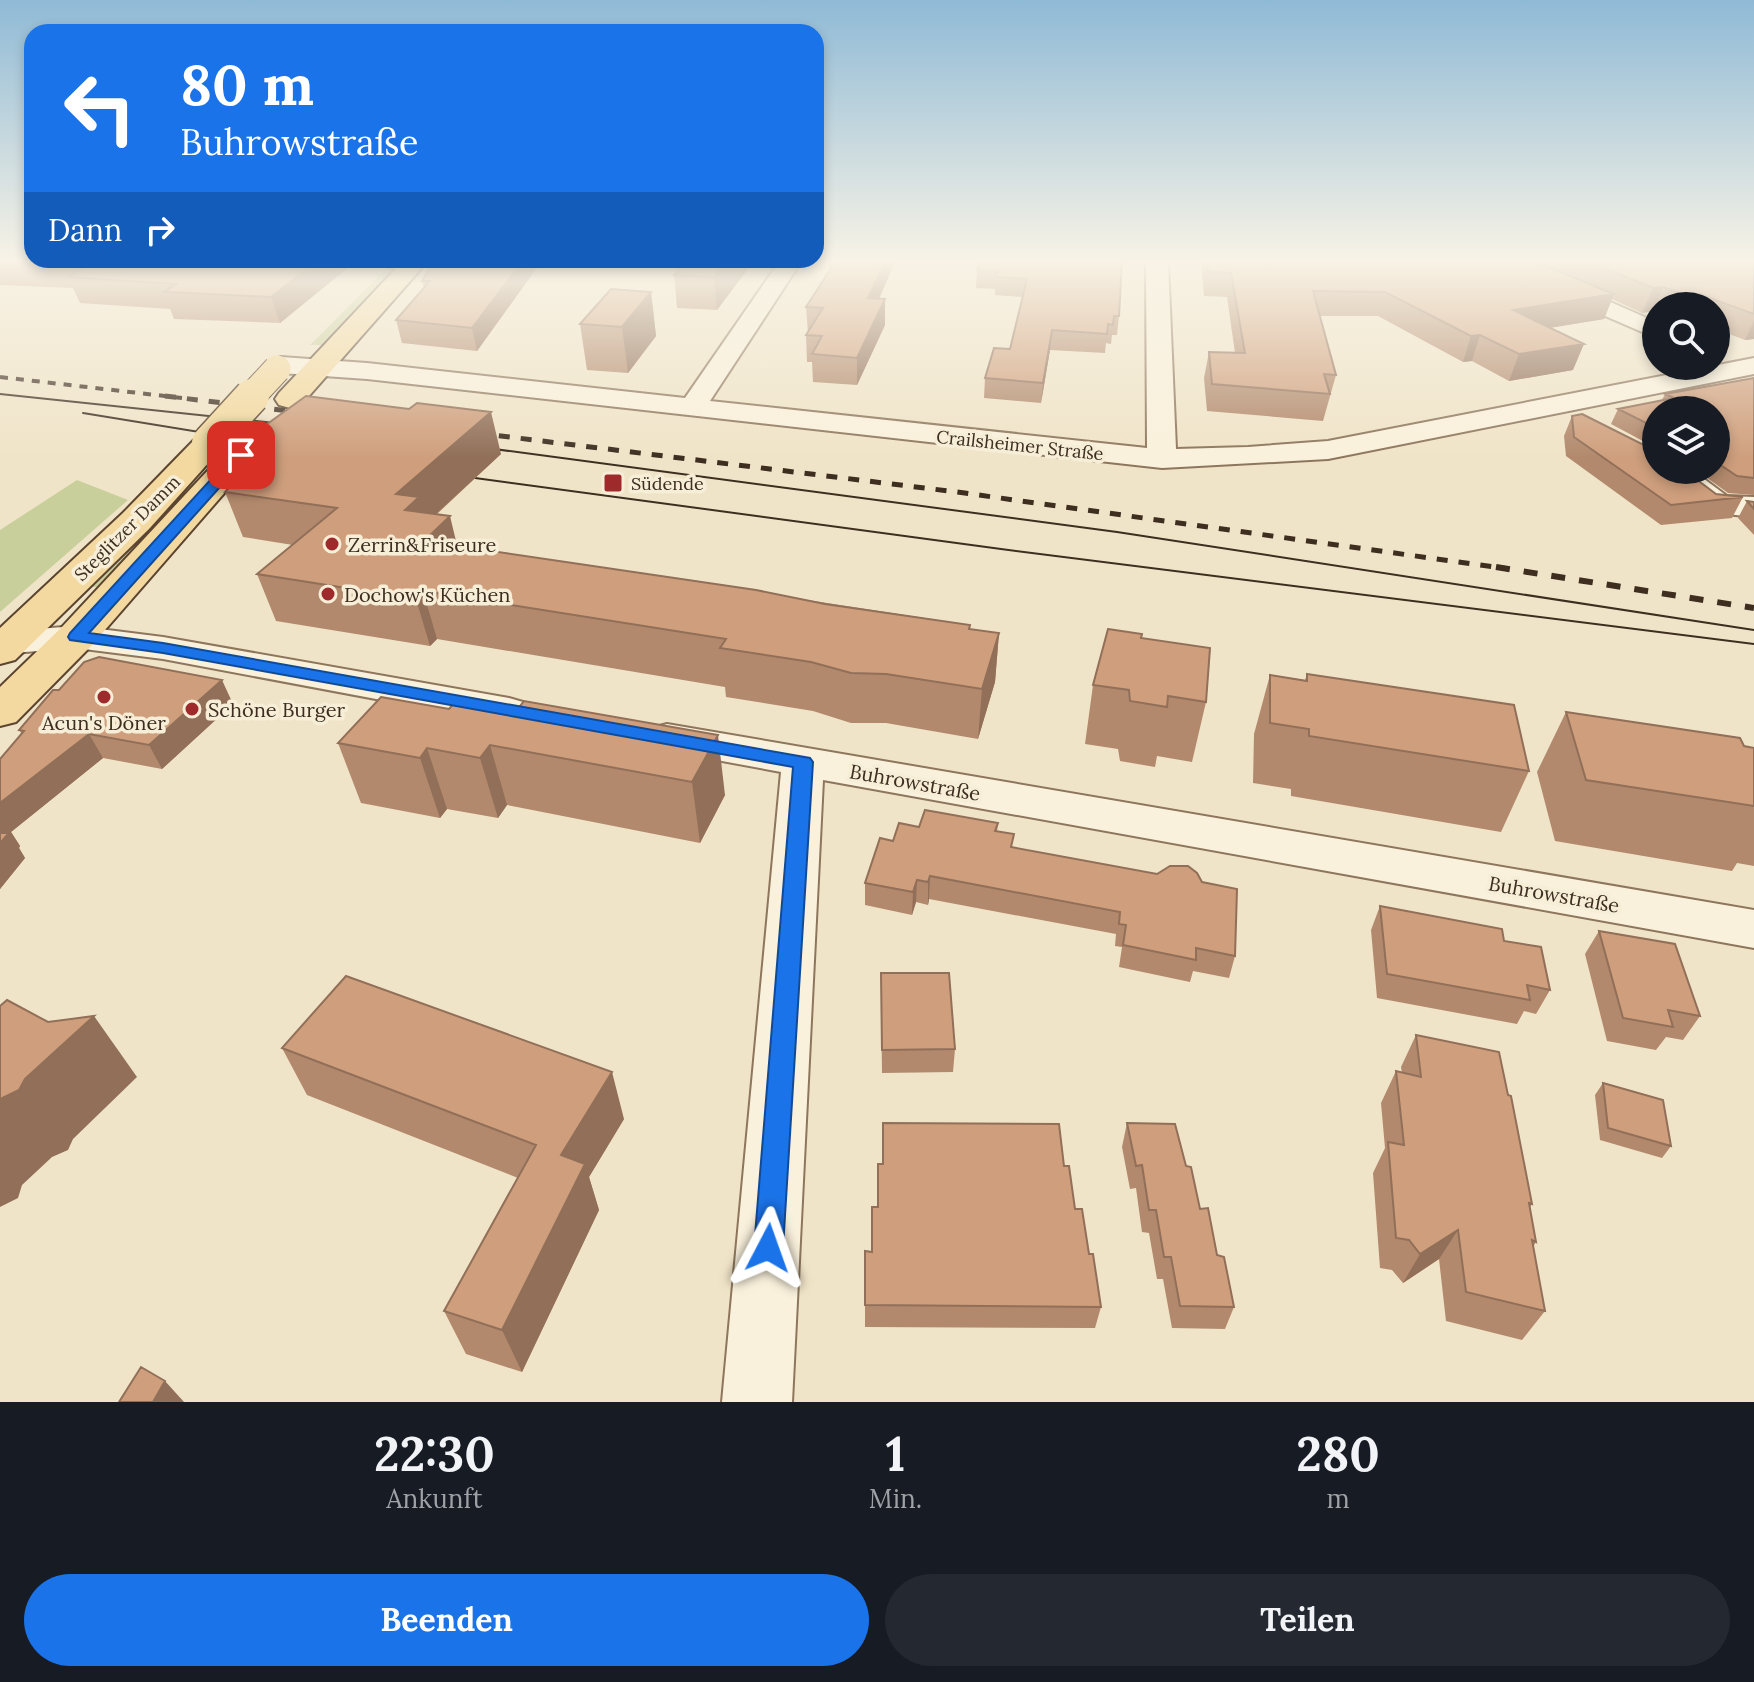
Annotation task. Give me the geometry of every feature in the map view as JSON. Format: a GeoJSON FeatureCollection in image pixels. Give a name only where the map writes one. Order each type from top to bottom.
{"type":"FeatureCollection","features":[{"type":"Feature","properties":{"kind":"main road","name":"Steglitzer Damm"},"geometry":{"type":"LineString","coordinates":[[4,645],[203,465],[297,364],[339,327]]}},
{"type":"Feature","properties":{"kind":"main road","name":"Steglitzer Damm"},"geometry":{"type":"LineString","coordinates":[[0,712],[76,637],[203,465],[249,445],[297,364]]}},
{"type":"Feature","properties":{"kind":"street"},"geometry":{"type":"LineString","coordinates":[[692,408],[746,327]]}},
{"type":"Feature","properties":{"kind":"street"},"geometry":{"type":"LineString","coordinates":[[1159,327],[1162,459]]}},
{"type":"Feature","properties":{"kind":"street","name":"Crailsheimer Straße"},"geometry":{"type":"LineString","coordinates":[[297,364],[1162,459],[1246,458],[1328,450],[1737,364]]}},
{"type":"Feature","properties":{"kind":"street"},"geometry":{"type":"LineString","coordinates":[[1547,405],[1593,429]]}},
{"type":"Feature","properties":{"kind":"street"},"geometry":{"type":"LineString","coordinates":[[1693,484],[1719,505],[1754,507]]}},
{"type":"Feature","properties":{"kind":"street"},"geometry":{"type":"LineString","coordinates":[[4,645],[76,637],[163,648],[547,717]]}},
{"type":"Feature","properties":{"kind":"street","name":"Buhrowstraße"},"geometry":{"type":"LineString","coordinates":[[635,733],[1754,929]]}},
{"type":"Feature","properties":{"kind":"street"},"geometry":{"type":"LineString","coordinates":[[757,1402],[803,762]]}},
{"type":"Feature","properties":{"kind":"green space"},"geometry":{"type":"Polygon","coordinates":[[[328,327],[342,327],[326,345],[310,345],[328,327]]]}},
{"type":"Feature","properties":{"kind":"green space"},"geometry":{"type":"Polygon","coordinates":[[[193,479],[199,483],[107,587],[89,587],[193,479]]]}},
{"type":"Feature","properties":{"kind":"green space"},"geometry":{"type":"Polygon","coordinates":[[[77,480],[128,500],[0,612],[0,530],[77,480]]]}},
{"type":"Feature","properties":{"kind":"building"},"geometry":{"type":"Polygon","coordinates":[[[811,327],[872,327],[857,358],[812,354],[822,336],[806,335],[811,327]]]}},
{"type":"Feature","properties":{"kind":"building"},"geometry":{"type":"Polygon","coordinates":[[[1015,327],[1108,327],[1107,334],[1052,330],[1043,383],[985,378],[994,348],[1010,349],[1015,327]]]}},
{"type":"Feature","properties":{"kind":"building"},"geometry":{"type":"Polygon","coordinates":[[[1241,327],[1323,327],[1336,375],[1324,374],[1330,394],[1212,384],[1209,352],[1245,353],[1241,327]]]}},
{"type":"Feature","properties":{"kind":"building"},"geometry":{"type":"Polygon","coordinates":[[[1454,327],[1549,327],[1584,344],[1519,354],[1480,335],[1471,336],[1454,327]]]}},
{"type":"Feature","properties":{"kind":"building"},"geometry":{"type":"Polygon","coordinates":[[[1754,378],[1754,478],[1737,476],[1730,471],[1730,396],[1665,394],[1754,378]]]}},
{"type":"Feature","properties":{"kind":"building"},"geometry":{"type":"Polygon","coordinates":[[[306,396],[409,409],[417,403],[491,412],[396,494],[419,497],[405,510],[450,516],[424,541],[970,625],[969,629],[999,633],[982,689],[886,674],[851,673],[811,662],[720,648],[726,639],[423,591],[416,599],[257,574],[337,508],[225,492],[273,439],[249,437],[306,396]]]}},
{"type":"Feature","properties":{"kind":"building"},"geometry":{"type":"Polygon","coordinates":[[[1642,404],[1642,421],[1618,409],[1642,404]]]}},
{"type":"Feature","properties":{"kind":"building"},"geometry":{"type":"Polygon","coordinates":[[[1582,414],[1642,444],[1642,484],[1703,484],[1716,494],[1743,497],[1671,505],[1574,437],[1572,416],[1582,414]]]}},
{"type":"Feature","properties":{"kind":"building"},"geometry":{"type":"Polygon","coordinates":[[[1108,629],[1142,634],[1141,638],[1210,648],[1206,702],[1168,696],[1167,707],[1130,701],[1129,690],[1093,685],[1108,629]]]}},
{"type":"Feature","properties":{"kind":"building"},"geometry":{"type":"Polygon","coordinates":[[[99,657],[222,680],[149,745],[89,734],[0,803],[0,759],[24,731],[19,730],[53,690],[59,690],[84,662],[99,657]]]}},
{"type":"Feature","properties":{"kind":"building"},"geometry":{"type":"Polygon","coordinates":[[[1307,674],[1514,705],[1529,771],[1309,736],[1309,729],[1270,723],[1270,675],[1307,681],[1307,674]]]}},
{"type":"Feature","properties":{"kind":"building"},"geometry":{"type":"Polygon","coordinates":[[[381,697],[449,709],[456,701],[516,711],[524,701],[718,735],[692,782],[490,745],[480,758],[427,748],[420,758],[338,743],[381,697]]]}},
{"type":"Feature","properties":{"kind":"building"},"geometry":{"type":"Polygon","coordinates":[[[1566,712],[1740,738],[1744,746],[1754,748],[1754,806],[1586,780],[1566,712]]]}},
{"type":"Feature","properties":{"kind":"building"},"geometry":{"type":"Polygon","coordinates":[[[925,810],[998,823],[995,831],[1014,834],[1011,847],[1157,874],[1170,866],[1188,866],[1202,882],[1237,889],[1235,956],[1196,948],[1196,960],[1123,945],[1126,925],[1119,924],[1120,912],[930,876],[928,882],[917,880],[913,892],[865,883],[880,838],[893,841],[899,823],[919,827],[925,810]]]}},
{"type":"Feature","properties":{"kind":"building"},"geometry":{"type":"Polygon","coordinates":[[[0,833],[9,833],[0,843],[0,833]]]}},
{"type":"Feature","properties":{"kind":"building"},"geometry":{"type":"Polygon","coordinates":[[[1380,906],[1502,929],[1504,941],[1541,947],[1550,990],[1527,985],[1530,1000],[1387,974],[1380,906]]]}},
{"type":"Feature","properties":{"kind":"building"},"geometry":{"type":"Polygon","coordinates":[[[1599,931],[1675,944],[1700,1016],[1668,1010],[1673,1027],[1623,1018],[1599,931]]]}},
{"type":"Feature","properties":{"kind":"building"},"geometry":{"type":"Polygon","coordinates":[[[881,973],[949,973],[955,1049],[882,1050],[881,973]]]}},
{"type":"Feature","properties":{"kind":"building"},"geometry":{"type":"Polygon","coordinates":[[[346,976],[612,1072],[561,1155],[585,1164],[502,1330],[444,1311],[536,1145],[282,1048],[346,976]]]}},
{"type":"Feature","properties":{"kind":"building"},"geometry":{"type":"Polygon","coordinates":[[[7,1000],[48,1022],[94,1016],[25,1079],[19,1090],[0,1099],[0,1006],[7,1000]]]}},
{"type":"Feature","properties":{"kind":"building"},"geometry":{"type":"Polygon","coordinates":[[[1416,1035],[1499,1052],[1532,1204],[1529,1203],[1536,1242],[1532,1240],[1545,1311],[1466,1292],[1458,1230],[1420,1254],[1409,1240],[1396,1238],[1388,1142],[1404,1145],[1396,1071],[1421,1077],[1416,1035]]]}},
{"type":"Feature","properties":{"kind":"building"},"geometry":{"type":"Polygon","coordinates":[[[1603,1083],[1663,1100],[1671,1146],[1608,1128],[1603,1083]]]}},
{"type":"Feature","properties":{"kind":"building"},"geometry":{"type":"Polygon","coordinates":[[[883,1123],[1059,1124],[1064,1166],[1069,1166],[1075,1209],[1082,1209],[1101,1307],[865,1305],[865,1251],[872,1252],[872,1207],[878,1207],[878,1164],[883,1164],[883,1123]]]}},
{"type":"Feature","properties":{"kind":"building"},"geometry":{"type":"Polygon","coordinates":[[[1127,1123],[1175,1124],[1186,1166],[1191,1167],[1200,1209],[1208,1208],[1217,1255],[1224,1257],[1234,1307],[1180,1306],[1171,1257],[1164,1257],[1156,1210],[1149,1210],[1142,1165],[1136,1166],[1127,1123]]]}},
{"type":"Feature","properties":{"kind":"building"},"geometry":{"type":"Polygon","coordinates":[[[141,1367],[165,1381],[153,1402],[119,1402],[141,1367]]]}},
{"type":"Feature","properties":{"kind":"tram line"},"geometry":{"type":"LineString","coordinates":[[0,394],[293,425]]}},
{"type":"Feature","properties":{"kind":"tram line"},"geometry":{"type":"LineString","coordinates":[[83,413],[273,444]]}},
{"type":"Feature","properties":{"kind":"tram line"},"geometry":{"type":"LineString","coordinates":[[479,447],[1117,532],[1754,630]]}},
{"type":"Feature","properties":{"kind":"tram line"},"geometry":{"type":"LineString","coordinates":[[453,475],[1001,549],[1754,644]]}},
{"type":"Feature","properties":{"kind":"railway"},"geometry":{"type":"LineString","coordinates":[[0,377],[172,397]]}},
{"type":"Feature","properties":{"kind":"railway"},"geometry":{"type":"LineString","coordinates":[[165,396],[172,397]]}},
{"type":"Feature","properties":{"kind":"railway"},"geometry":{"type":"LineString","coordinates":[[172,397],[182,398]]}},
{"type":"Feature","properties":{"kind":"railway"},"geometry":{"type":"LineString","coordinates":[[172,397],[306,413]]}},
{"type":"Feature","properties":{"kind":"railway"},"geometry":{"type":"LineString","coordinates":[[477,433],[957,492],[1506,569]]}},
{"type":"Feature","properties":{"kind":"railway"},"geometry":{"type":"LineString","coordinates":[[1496,567],[1506,569]]}},
{"type":"Feature","properties":{"kind":"railway"},"geometry":{"type":"LineString","coordinates":[[1506,569],[1754,608]]}},
{"type":"Feature","properties":{"kind":"place","name":"Südende"},"geometry":{"type":"Point","coordinates":[613,483]}},
{"type":"Feature","properties":{"kind":"place","name":"Zerrin&Friseure"},"geometry":{"type":"Point","coordinates":[332,544]}},
{"type":"Feature","properties":{"kind":"place","name":"Dochow's Küchen"},"geometry":{"type":"Point","coordinates":[328,594]}},
{"type":"Feature","properties":{"kind":"place","name":"Acun's Döner"},"geometry":{"type":"Point","coordinates":[104,697]}},
{"type":"Feature","properties":{"kind":"place","name":"Schöne Burger"},"geometry":{"type":"Point","coordinates":[192,709]}},
{"type":"Feature","properties":{"kind":"route"},"geometry":{"type":"LineString","coordinates":[[241,455],[76,637],[163,648],[803,762],[768,1248]]}}]}
